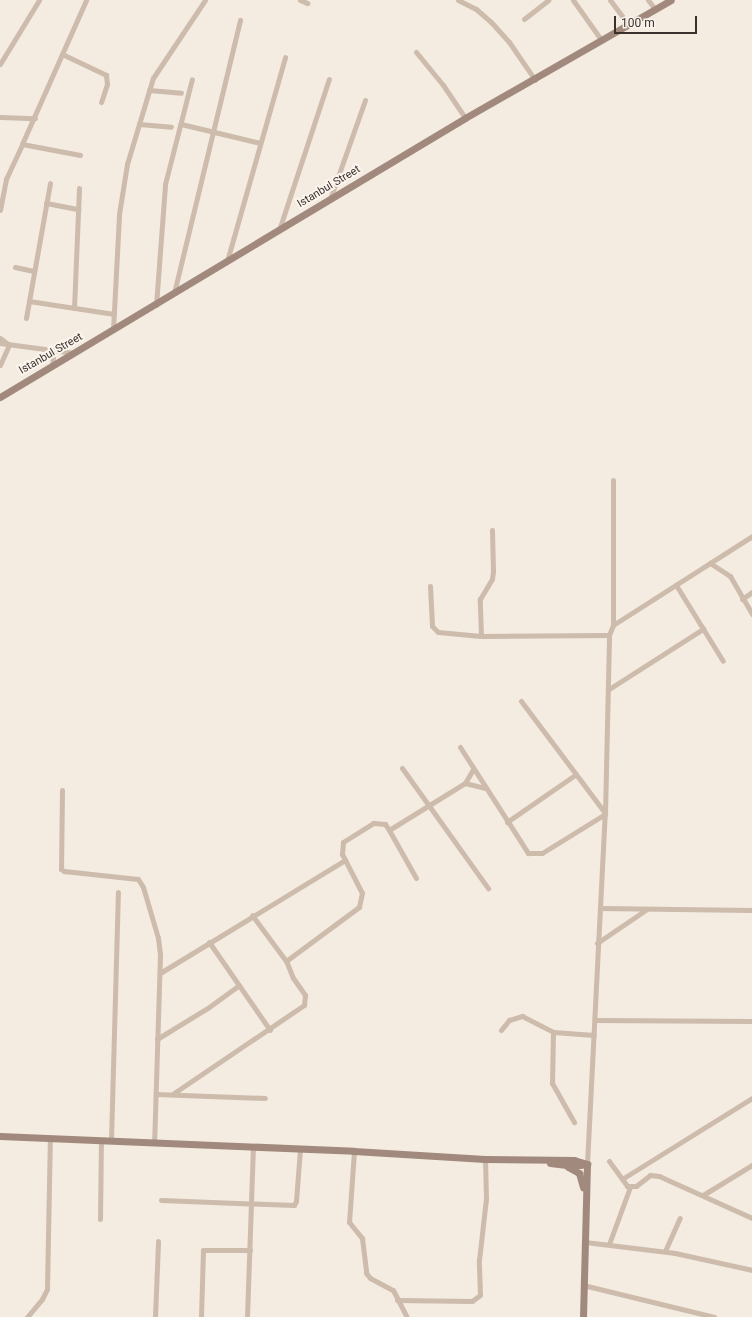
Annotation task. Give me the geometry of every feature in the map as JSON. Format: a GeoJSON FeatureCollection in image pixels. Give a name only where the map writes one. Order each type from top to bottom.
{"type":"FeatureCollection","features":[{"type":"Feature","properties":{"kind":"street"},"geometry":{"type":"LineString","coordinates":[[0,64],[39,0]]}},
{"type":"Feature","properties":{"kind":"street"},"geometry":{"type":"LineString","coordinates":[[0,210],[6,179],[35,118],[86,0]]}},
{"type":"Feature","properties":{"kind":"street"},"geometry":{"type":"LineString","coordinates":[[113,330],[120,192],[153,78],[205,0]]}},
{"type":"Feature","properties":{"kind":"street"},"geometry":{"type":"LineString","coordinates":[[300,0],[307,3]]}},
{"type":"Feature","properties":{"kind":"street"},"geometry":{"type":"LineString","coordinates":[[458,0],[476,9],[491,22],[509,42],[535,80]]}},
{"type":"Feature","properties":{"kind":"street"},"geometry":{"type":"LineString","coordinates":[[524,19],[548,0]]}},
{"type":"Feature","properties":{"kind":"street"},"geometry":{"type":"LineString","coordinates":[[573,0],[602,41]]}},
{"type":"Feature","properties":{"kind":"street"},"geometry":{"type":"LineString","coordinates":[[610,0],[628,25]]}},
{"type":"Feature","properties":{"kind":"street"},"geometry":{"type":"LineString","coordinates":[[648,0],[655,9]]}},
{"type":"Feature","properties":{"kind":"street","name":"Istanbul Street"},"geometry":{"type":"LineString","coordinates":[[0,397],[156,305],[465,118],[535,80],[671,0]]}},
{"type":"Feature","properties":{"kind":"street"},"geometry":{"type":"LineString","coordinates":[[174,294],[212,131],[240,20]]}},
{"type":"Feature","properties":{"kind":"street"},"geometry":{"type":"LineString","coordinates":[[416,52],[443,85],[465,118]]}},
{"type":"Feature","properties":{"kind":"street"},"geometry":{"type":"LineString","coordinates":[[62,54],[106,75],[107,84],[102,102]]}},
{"type":"Feature","properties":{"kind":"street"},"geometry":{"type":"LineString","coordinates":[[227,261],[285,57]]}},
{"type":"Feature","properties":{"kind":"street"},"geometry":{"type":"LineString","coordinates":[[156,305],[165,184],[192,79]]}},
{"type":"Feature","properties":{"kind":"street"},"geometry":{"type":"LineString","coordinates":[[279,230],[328,79]]}},
{"type":"Feature","properties":{"kind":"street"},"geometry":{"type":"LineString","coordinates":[[149,90],[181,93]]}},
{"type":"Feature","properties":{"kind":"street"},"geometry":{"type":"LineString","coordinates":[[330,199],[365,100]]}},
{"type":"Feature","properties":{"kind":"street"},"geometry":{"type":"LineString","coordinates":[[0,117],[35,118]]}},
{"type":"Feature","properties":{"kind":"street"},"geometry":{"type":"LineString","coordinates":[[139,124],[172,128]]}},
{"type":"Feature","properties":{"kind":"street"},"geometry":{"type":"LineString","coordinates":[[181,124],[260,143]]}},
{"type":"Feature","properties":{"kind":"street"},"geometry":{"type":"LineString","coordinates":[[22,144],[80,156]]}},
{"type":"Feature","properties":{"kind":"street"},"geometry":{"type":"LineString","coordinates":[[26,318],[50,183]]}},
{"type":"Feature","properties":{"kind":"street"},"geometry":{"type":"LineString","coordinates":[[74,308],[79,188]]}},
{"type":"Feature","properties":{"kind":"street"},"geometry":{"type":"LineString","coordinates":[[46,203],[78,208]]}},
{"type":"Feature","properties":{"kind":"street"},"geometry":{"type":"LineString","coordinates":[[15,267],[34,271]]}},
{"type":"Feature","properties":{"kind":"street"},"geometry":{"type":"LineString","coordinates":[[29,301],[114,314]]}},
{"type":"Feature","properties":{"kind":"street"},"geometry":{"type":"LineString","coordinates":[[0,338],[9,345]]}},
{"type":"Feature","properties":{"kind":"street"},"geometry":{"type":"LineString","coordinates":[[0,343],[46,351],[75,353]]}},
{"type":"Feature","properties":{"kind":"street"},"geometry":{"type":"LineString","coordinates":[[0,365],[9,345]]}},
{"type":"Feature","properties":{"kind":"street"},"geometry":{"type":"LineString","coordinates":[[46,351],[54,358],[52,367]]}},
{"type":"Feature","properties":{"kind":"street"},"geometry":{"type":"LineString","coordinates":[[583,1317],[587,1164],[595,1020],[597,943],[605,814],[609,689],[609,635],[613,625],[613,480]]}},
{"type":"Feature","properties":{"kind":"street"},"geometry":{"type":"LineString","coordinates":[[481,636],[480,599],[491,581],[493,571],[492,530]]}},
{"type":"Feature","properties":{"kind":"street"},"geometry":{"type":"LineString","coordinates":[[613,625],[752,536]]}},
{"type":"Feature","properties":{"kind":"street"},"geometry":{"type":"LineString","coordinates":[[710,563],[730,576],[752,614]]}},
{"type":"Feature","properties":{"kind":"street"},"geometry":{"type":"LineString","coordinates":[[676,585],[723,661]]}},
{"type":"Feature","properties":{"kind":"street"},"geometry":{"type":"LineString","coordinates":[[430,586],[432,623],[435,630],[481,636],[609,635]]}},
{"type":"Feature","properties":{"kind":"street"},"geometry":{"type":"LineString","coordinates":[[742,598],[752,592]]}},
{"type":"Feature","properties":{"kind":"street"},"geometry":{"type":"LineString","coordinates":[[609,689],[703,629]]}},
{"type":"Feature","properties":{"kind":"street"},"geometry":{"type":"LineString","coordinates":[[522,702],[574,775],[605,814]]}},
{"type":"Feature","properties":{"kind":"street"},"geometry":{"type":"LineString","coordinates":[[460,747],[524,850],[537,854],[605,814]]}},
{"type":"Feature","properties":{"kind":"street"},"geometry":{"type":"LineString","coordinates":[[402,768],[488,888]]}},
{"type":"Feature","properties":{"kind":"street"},"geometry":{"type":"LineString","coordinates":[[389,830],[465,783],[473,769]]}},
{"type":"Feature","properties":{"kind":"street"},"geometry":{"type":"LineString","coordinates":[[507,822],[574,775]]}},
{"type":"Feature","properties":{"kind":"street"},"geometry":{"type":"LineString","coordinates":[[465,783],[485,788]]}},
{"type":"Feature","properties":{"kind":"street"},"geometry":{"type":"LineString","coordinates":[[62,790],[61,869],[64,872],[132,877],[141,882],[158,938],[160,973],[154,1142]]}},
{"type":"Feature","properties":{"kind":"street"},"geometry":{"type":"LineString","coordinates":[[286,961],[359,907],[362,893],[345,860],[342,851],[343,842],[373,823],[385,824],[416,878]]}},
{"type":"Feature","properties":{"kind":"street"},"geometry":{"type":"LineString","coordinates":[[160,973],[252,915],[345,860]]}},
{"type":"Feature","properties":{"kind":"street"},"geometry":{"type":"LineString","coordinates":[[111,1140],[118,892]]}},
{"type":"Feature","properties":{"kind":"street"},"geometry":{"type":"LineString","coordinates":[[600,908],[752,910]]}},
{"type":"Feature","properties":{"kind":"street"},"geometry":{"type":"LineString","coordinates":[[597,943],[648,909]]}},
{"type":"Feature","properties":{"kind":"street"},"geometry":{"type":"LineString","coordinates":[[174,1093],[302,1008],[306,1000],[286,961],[252,915]]}},
{"type":"Feature","properties":{"kind":"street"},"geometry":{"type":"LineString","coordinates":[[209,942],[270,1030]]}},
{"type":"Feature","properties":{"kind":"street"},"geometry":{"type":"LineString","coordinates":[[157,1039],[209,1007],[239,985]]}},
{"type":"Feature","properties":{"kind":"street"},"geometry":{"type":"LineString","coordinates":[[501,1030],[509,1020],[522,1016],[553,1032],[594,1035]]}},
{"type":"Feature","properties":{"kind":"street"},"geometry":{"type":"LineString","coordinates":[[595,1020],[752,1021]]}},
{"type":"Feature","properties":{"kind":"street"},"geometry":{"type":"LineString","coordinates":[[553,1032],[552,1083],[574,1122]]}},
{"type":"Feature","properties":{"kind":"street"},"geometry":{"type":"LineString","coordinates":[[156,1094],[174,1093],[265,1098]]}},
{"type":"Feature","properties":{"kind":"street"},"geometry":{"type":"LineString","coordinates":[[622,1179],[752,1098]]}},
{"type":"Feature","properties":{"kind":"street"},"geometry":{"type":"LineString","coordinates":[[0,1136],[252,1146],[485,1159],[574,1160],[587,1164]]}},
{"type":"Feature","properties":{"kind":"street"},"geometry":{"type":"LineString","coordinates":[[27,1317],[42,1299],[47,1289],[50,1138]]}},
{"type":"Feature","properties":{"kind":"street"},"geometry":{"type":"LineString","coordinates":[[100,1219],[101,1140]]}},
{"type":"Feature","properties":{"kind":"street"},"geometry":{"type":"LineString","coordinates":[[247,1317],[252,1146]]}},
{"type":"Feature","properties":{"kind":"street"},"geometry":{"type":"LineString","coordinates":[[161,1200],[251,1202],[288,1206],[295,1203],[300,1149]]}},
{"type":"Feature","properties":{"kind":"street"},"geometry":{"type":"LineString","coordinates":[[354,1151],[349,1222],[362,1238],[366,1273],[370,1278],[392,1290],[407,1317]]}},
{"type":"Feature","properties":{"kind":"street"},"geometry":{"type":"LineString","coordinates":[[397,1300],[472,1301],[480,1295],[479,1260],[486,1199],[485,1159]]}},
{"type":"Feature","properties":{"kind":"street"},"geometry":{"type":"LineString","coordinates":[[528,1160],[564,1165],[587,1164]]}},
{"type":"Feature","properties":{"kind":"street"},"geometry":{"type":"LineString","coordinates":[[609,1162],[630,1187]]}},
{"type":"Feature","properties":{"kind":"street"},"geometry":{"type":"LineString","coordinates":[[564,1165],[580,1175],[586,1202]]}},
{"type":"Feature","properties":{"kind":"street"},"geometry":{"type":"LineString","coordinates":[[703,1195],[752,1165]]}},
{"type":"Feature","properties":{"kind":"street"},"geometry":{"type":"LineString","coordinates":[[630,1187],[636,1186],[650,1175],[656,1175],[752,1218]]}},
{"type":"Feature","properties":{"kind":"street"},"geometry":{"type":"LineString","coordinates":[[609,1244],[630,1187]]}},
{"type":"Feature","properties":{"kind":"street"},"geometry":{"type":"LineString","coordinates":[[665,1251],[680,1218]]}},
{"type":"Feature","properties":{"kind":"street"},"geometry":{"type":"LineString","coordinates":[[155,1317],[158,1241]]}},
{"type":"Feature","properties":{"kind":"street"},"geometry":{"type":"LineString","coordinates":[[584,1242],[665,1251],[752,1270]]}},
{"type":"Feature","properties":{"kind":"street"},"geometry":{"type":"LineString","coordinates":[[200,1317],[203,1250],[250,1250]]}},
{"type":"Feature","properties":{"kind":"street"},"geometry":{"type":"LineString","coordinates":[[584,1285],[714,1317]]}}]}
